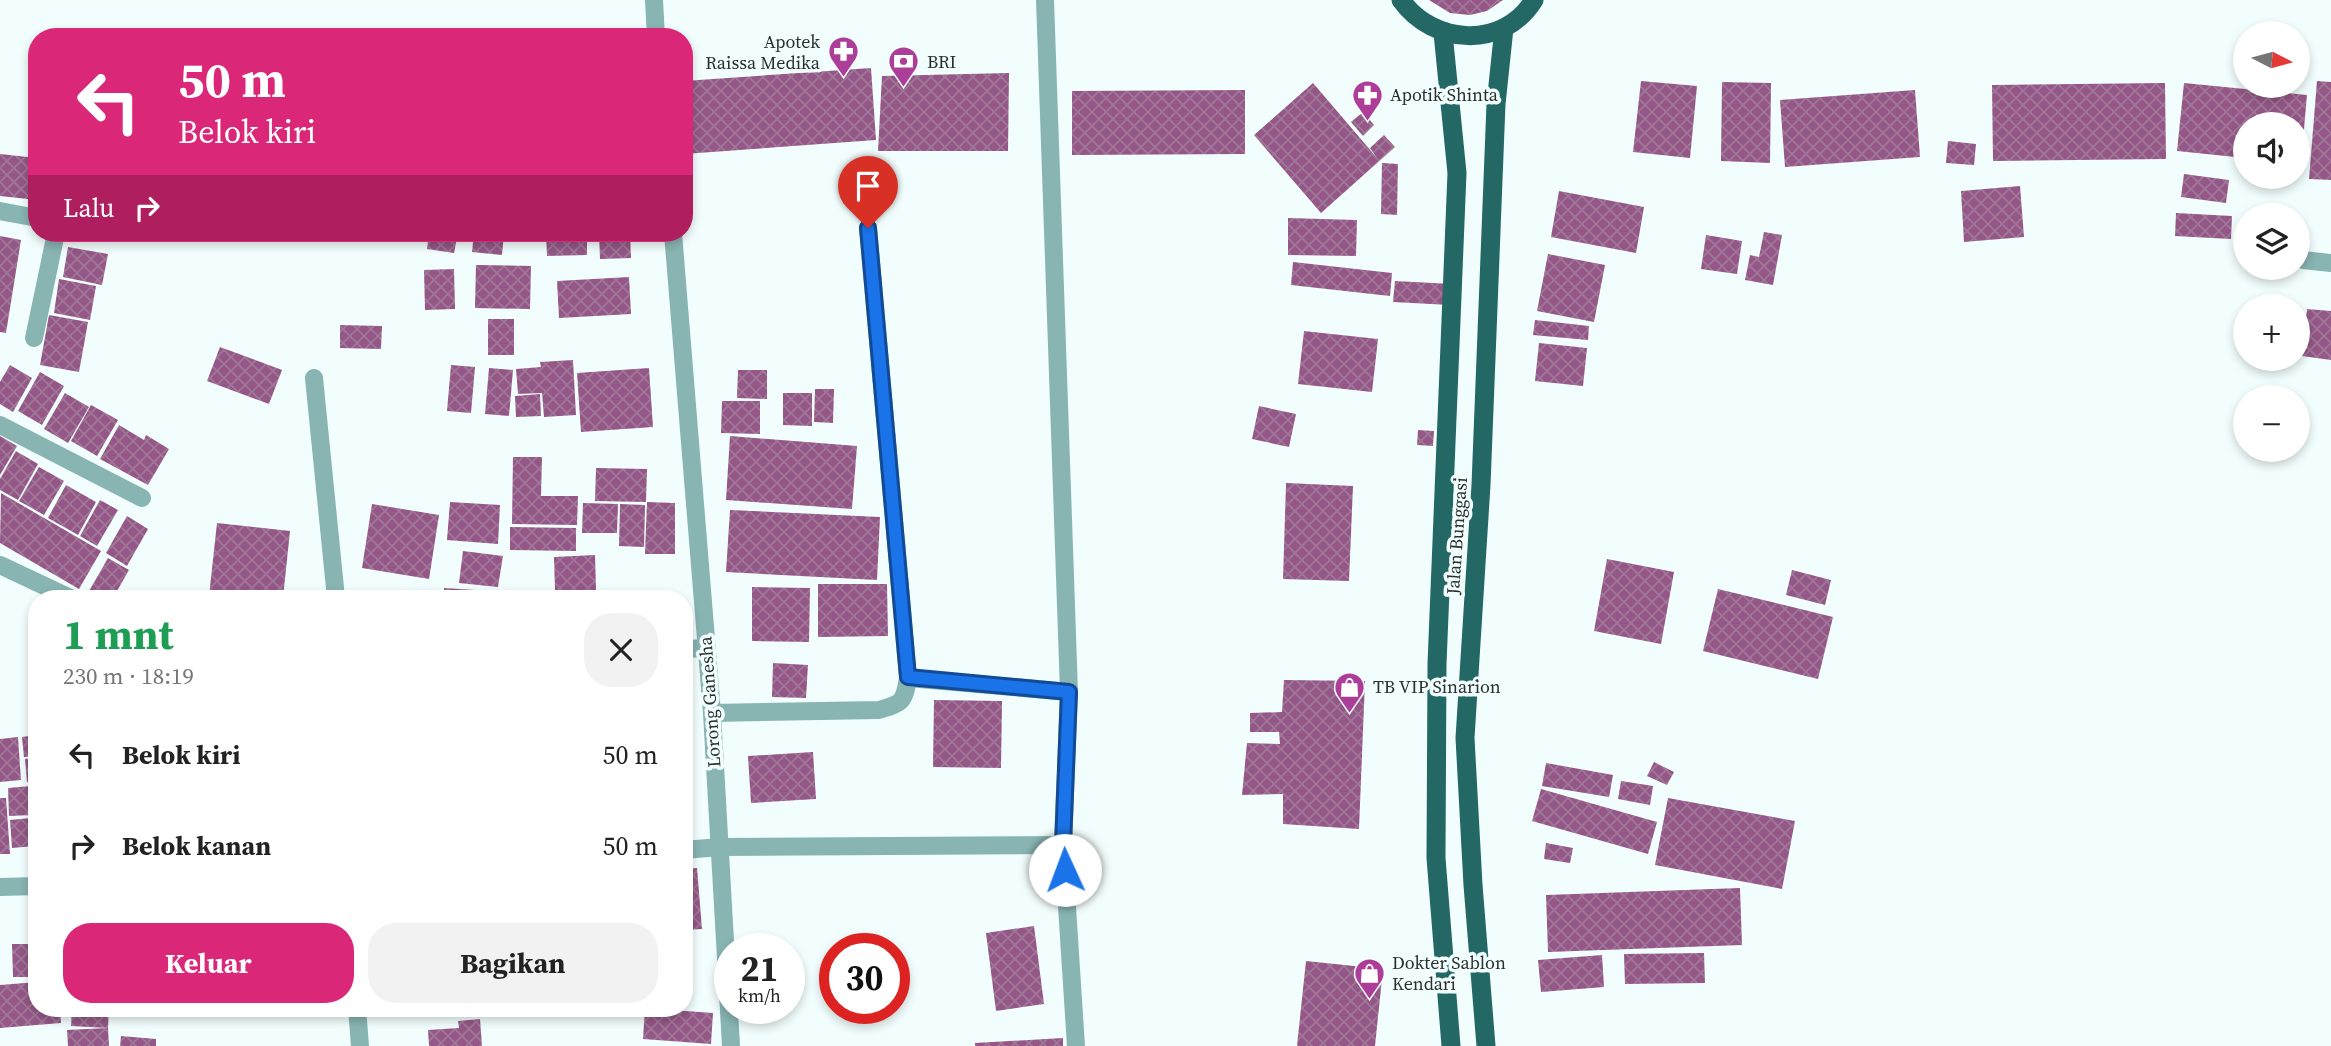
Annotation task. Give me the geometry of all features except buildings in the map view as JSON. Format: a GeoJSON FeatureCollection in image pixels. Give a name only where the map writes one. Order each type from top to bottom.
{"type":"FeatureCollection","features":[{"type":"Feature","properties":{"kind":"highway"},"geometry":{"type":"LineString","coordinates":[[1401,0],[1425,25],[1443,33],[1474,36],[1504,27],[1518,18],[1534,0]]}},
{"type":"Feature","properties":{"kind":"highway","name":"Jalan Bunggasi"},"geometry":{"type":"LineString","coordinates":[[1486,1046],[1472,885],[1465,738],[1481,485],[1496,104],[1504,27]]}},
{"type":"Feature","properties":{"kind":"highway","name":"Jalan Bunggasi"},"geometry":{"type":"LineString","coordinates":[[1443,33],[1457,173],[1436,757],[1436,858],[1451,1046]]}},
{"type":"Feature","properties":{"kind":"highway"},"geometry":{"type":"LineString","coordinates":[[1448,1001],[1482,999]]}},
{"type":"Feature","properties":{"kind":"street"},"geometry":{"type":"LineString","coordinates":[[654,0],[656,28]]}},
{"type":"Feature","properties":{"kind":"street"},"geometry":{"type":"LineString","coordinates":[[1045,0],[1069,692],[1063,845],[1076,1046]]}},
{"type":"Feature","properties":{"kind":"street"},"geometry":{"type":"LineString","coordinates":[[0,211],[28,216]]}},
{"type":"Feature","properties":{"kind":"street"},"geometry":{"type":"LineString","coordinates":[[712,713],[879,710],[900,704],[905,696],[908,677],[868,228]]}},
{"type":"Feature","properties":{"kind":"street"},"geometry":{"type":"LineString","coordinates":[[34,338],[54,242]]}},
{"type":"Feature","properties":{"kind":"street","name":"Lorong Ganesha"},"geometry":{"type":"LineString","coordinates":[[674,242],[712,713],[731,1046]]}},
{"type":"Feature","properties":{"kind":"street"},"geometry":{"type":"LineString","coordinates":[[2310,261],[2331,263]]}},
{"type":"Feature","properties":{"kind":"street"},"geometry":{"type":"LineString","coordinates":[[314,378],[335,590]]}},
{"type":"Feature","properties":{"kind":"street"},"geometry":{"type":"LineString","coordinates":[[0,425],[142,498]]}},
{"type":"Feature","properties":{"kind":"street"},"geometry":{"type":"LineString","coordinates":[[0,565],[53,590]]}},
{"type":"Feature","properties":{"kind":"street"},"geometry":{"type":"LineString","coordinates":[[693,649],[706,648]]}},
{"type":"Feature","properties":{"kind":"street"},"geometry":{"type":"LineString","coordinates":[[908,677],[1069,692]]}},
{"type":"Feature","properties":{"kind":"street"},"geometry":{"type":"LineString","coordinates":[[693,849],[720,846],[1063,845]]}},
{"type":"Feature","properties":{"kind":"street"},"geometry":{"type":"LineString","coordinates":[[0,887],[28,886]]}},
{"type":"Feature","properties":{"kind":"street"},"geometry":{"type":"LineString","coordinates":[[358,1017],[360,1046]]}},
{"type":"Feature","properties":{"kind":"place","name":"Apotek Raissa Medika"},"geometry":{"type":"Point","coordinates":[843,79]}},
{"type":"Feature","properties":{"kind":"place","name":"BRI"},"geometry":{"type":"Point","coordinates":[904,89]}},
{"type":"Feature","properties":{"kind":"place","name":"Apotik Shinta"},"geometry":{"type":"Point","coordinates":[1367,122]}},
{"type":"Feature","properties":{"kind":"place","name":"TB VIP Sinarion"},"geometry":{"type":"Point","coordinates":[1350,714]}},
{"type":"Feature","properties":{"kind":"place","name":"Dokter Sablon Kendari"},"geometry":{"type":"Point","coordinates":[1369,1000]}},
{"type":"Feature","properties":{"kind":"route"},"geometry":{"type":"LineString","coordinates":[[868,228],[908,677],[1069,692],[1063,845],[1065,870]]}}]}
